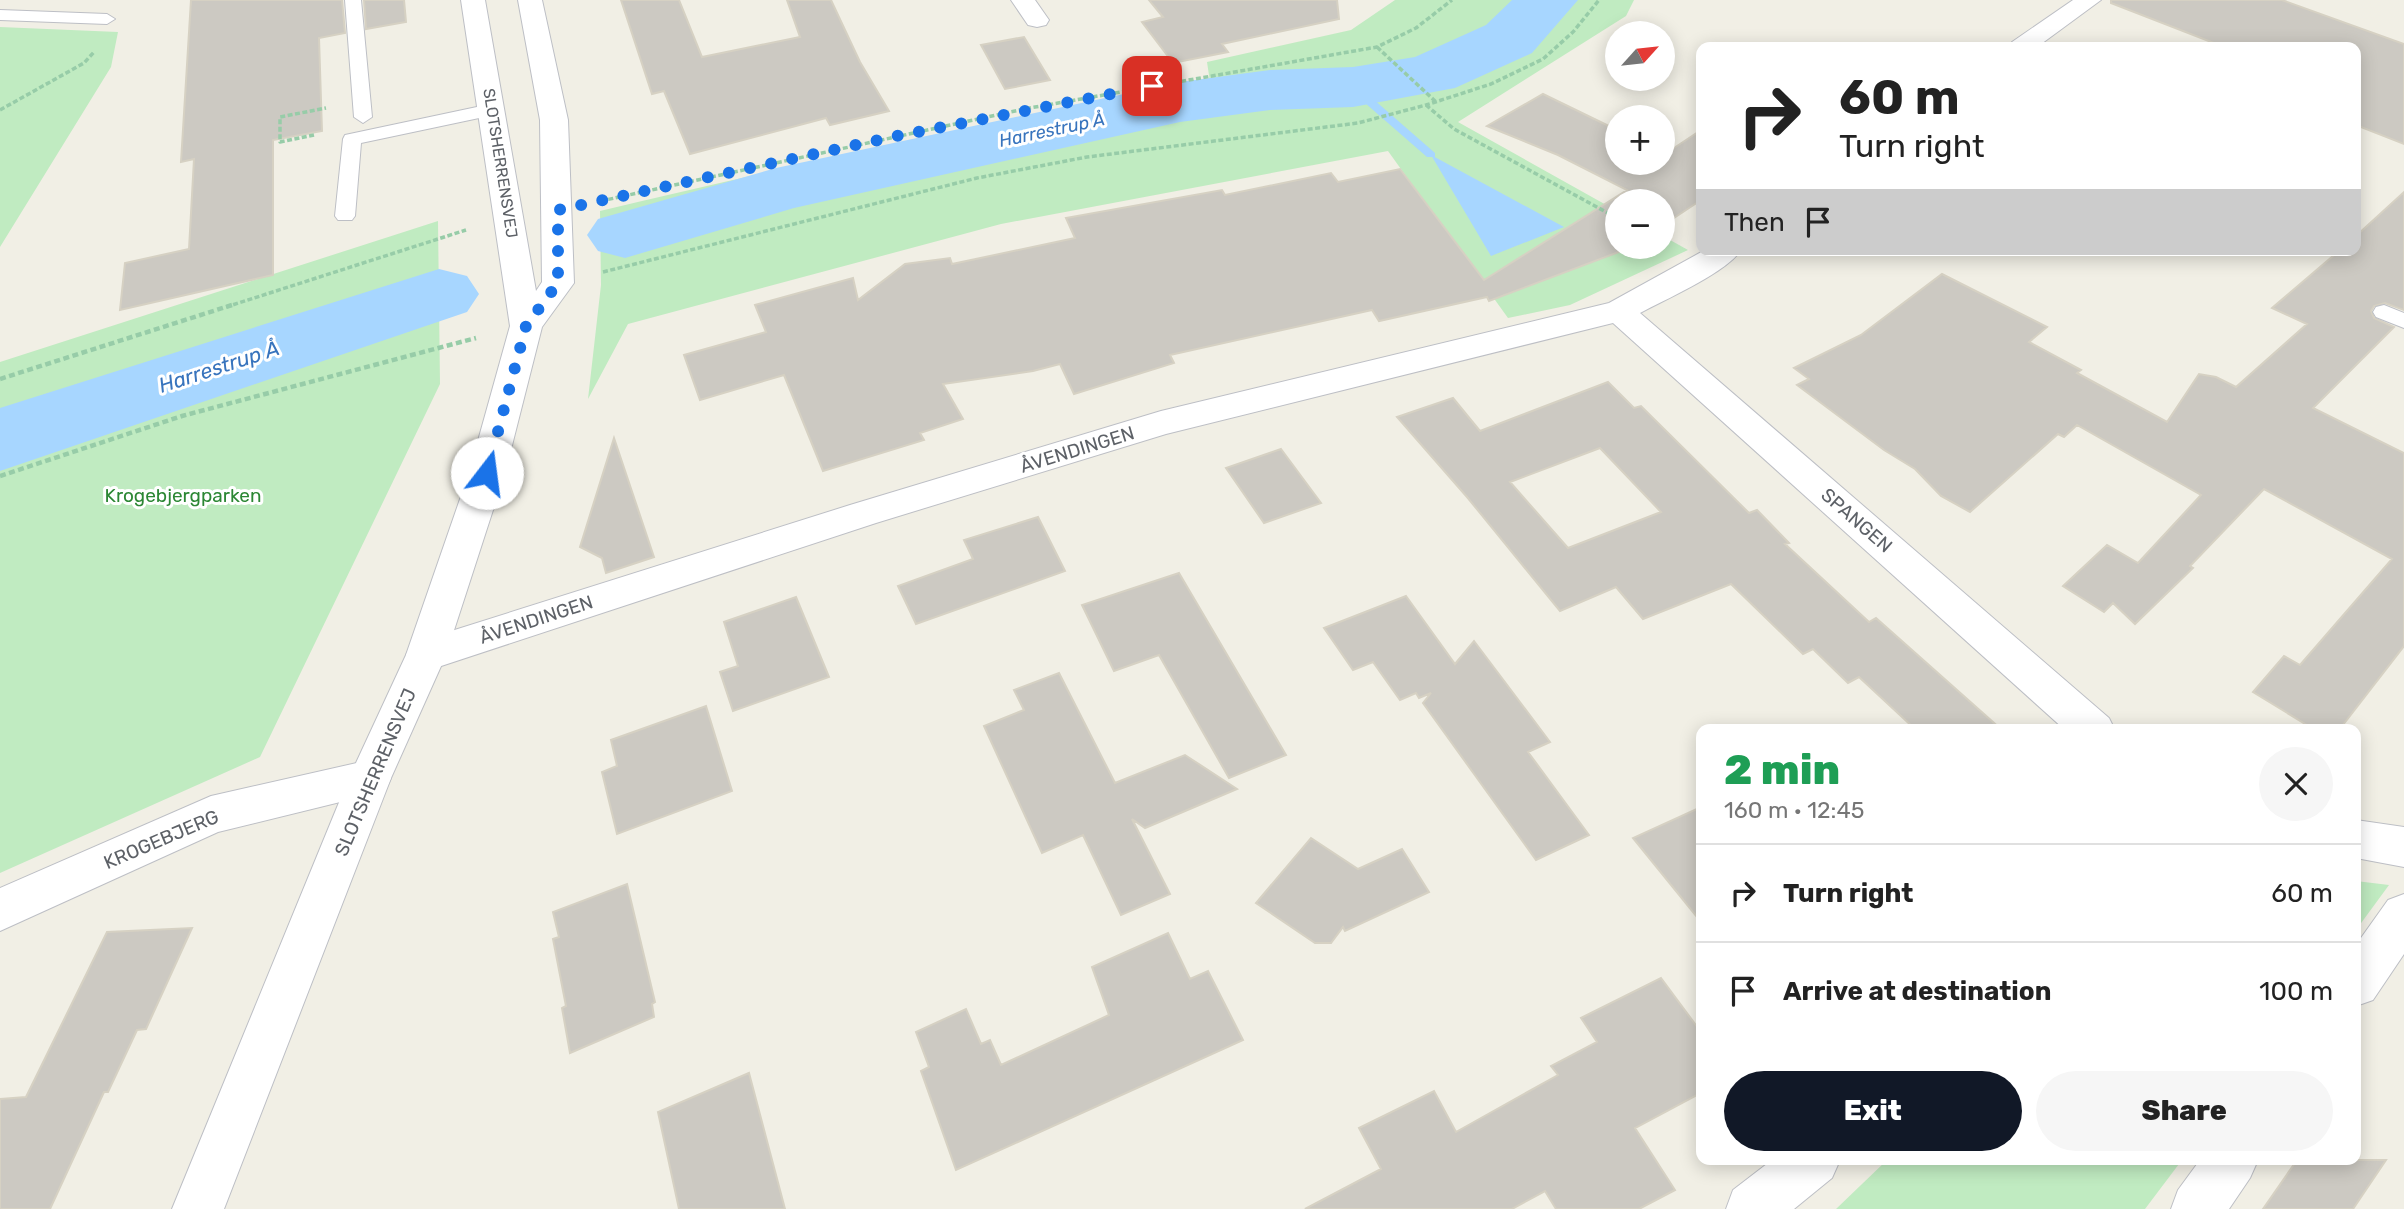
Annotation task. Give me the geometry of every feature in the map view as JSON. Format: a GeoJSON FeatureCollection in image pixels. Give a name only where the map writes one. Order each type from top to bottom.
{"type":"FeatureCollection","features":[{"type":"Feature","properties":{"kind":"street","name":"SLOTSHERRENSVEJ"},"geometry":{"type":"LineString","coordinates":[[473,0],[511,220],[526,326]]}},
{"type":"Feature","properties":{"kind":"street"},"geometry":{"type":"LineString","coordinates":[[530,0],[554,120],[558,283]]}},
{"type":"Feature","properties":{"kind":"street"},"geometry":{"type":"LineString","coordinates":[[2028,42],[2089,0]]}},
{"type":"Feature","properties":{"kind":"street","name":"ÅVENDINGEN"},"geometry":{"type":"LineString","coordinates":[[426,654],[863,514],[1161,423],[1619,311],[1717,256]]}},
{"type":"Feature","properties":{"kind":"street","name":"SLOTSHERRENSVEJ"},"geometry":{"type":"LineString","coordinates":[[198,1209],[370,778],[426,654],[487,473],[526,326],[558,283]]}},
{"type":"Feature","properties":{"kind":"street","name":"SPANGEN"},"geometry":{"type":"LineString","coordinates":[[1619,311],[2087,724]]}},
{"type":"Feature","properties":{"kind":"street","name":"KROGEBJERG"},"geometry":{"type":"LineString","coordinates":[[0,910],[211,815],[370,778]]}},
{"type":"Feature","properties":{"kind":"street"},"geometry":{"type":"LineString","coordinates":[[2361,840],[2404,847]]}},
{"type":"Feature","properties":{"kind":"street"},"geometry":{"type":"LineString","coordinates":[[2361,977],[2404,915]]}},
{"type":"Feature","properties":{"kind":"street"},"geometry":{"type":"LineString","coordinates":[[1752,1209],[1808,1165]]}},
{"type":"Feature","properties":{"kind":"street"},"geometry":{"type":"LineString","coordinates":[[2197,1209],[2228,1165]]}},
{"type":"Feature","properties":{"kind":"lane"},"geometry":{"type":"LineString","coordinates":[[353,0],[363,117]]}},
{"type":"Feature","properties":{"kind":"lane"},"geometry":{"type":"LineString","coordinates":[[0,15],[107,19]]}},
{"type":"Feature","properties":{"kind":"lane"},"geometry":{"type":"LineString","coordinates":[[345,216],[352,139],[491,110]]}},
{"type":"Feature","properties":{"kind":"path"},"geometry":{"type":"LineString","coordinates":[[558,210],[1024,109],[1377,47],[1416,28],[1452,0]]}},
{"type":"Feature","properties":{"kind":"path"},"geometry":{"type":"LineString","coordinates":[[558,283],[875,201],[977,178],[1100,155],[1358,123],[1426,105],[1491,84],[1543,59],[1573,32],[1599,0]]}},
{"type":"Feature","properties":{"kind":"path"},"geometry":{"type":"LineString","coordinates":[[0,110],[84,63],[100,45],[107,19]]}},
{"type":"Feature","properties":{"kind":"path"},"geometry":{"type":"LineString","coordinates":[[1377,47],[1435,102]]}},
{"type":"Feature","properties":{"kind":"path"},"geometry":{"type":"LineString","coordinates":[[1426,105],[1454,129],[1605,211]]}},
{"type":"Feature","properties":{"kind":"path"},"geometry":{"type":"LineString","coordinates":[[0,379],[446,234],[511,220]]}},
{"type":"Feature","properties":{"kind":"path"},"geometry":{"type":"LineString","coordinates":[[0,476],[182,416],[526,326]]}},
{"type":"Feature","properties":{"kind":"green space"},"geometry":{"type":"Polygon","coordinates":[[[1395,0],[1634,0],[1626,16],[1618,21],[1605,21],[1605,29],[1458,122],[1605,204],[1605,259],[1669,259],[1570,305],[1508,318],[1388,151],[1001,224],[628,324],[588,399],[601,285],[600,211],[904,143],[1210,82],[1207,62],[1351,30],[1395,0]]]}},
{"type":"Feature","properties":{"kind":"green space"},"geometry":{"type":"Polygon","coordinates":[[[0,27],[118,32],[111,67],[0,247],[0,27]]]}},
{"type":"Feature","properties":{"kind":"green space","name":"Krogebjergparken"},"geometry":{"type":"Polygon","coordinates":[[[438,221],[440,384],[260,757],[0,873],[0,362],[438,221]]]}},
{"type":"Feature","properties":{"kind":"green space"},"geometry":{"type":"Polygon","coordinates":[[[1675,243],[1688,250],[1675,256],[1675,243]]]}},
{"type":"Feature","properties":{"kind":"green space"},"geometry":{"type":"Polygon","coordinates":[[[2361,882],[2389,885],[2361,923],[2361,882]]]}},
{"type":"Feature","properties":{"kind":"green space"},"geometry":{"type":"Polygon","coordinates":[[[1882,1165],[2178,1165],[2145,1209],[1836,1209],[1882,1165]]]}},
{"type":"Feature","properties":{"kind":"water"},"geometry":{"type":"Polygon","coordinates":[[[1431,155],[1564,227],[1491,256],[1431,155]]]}},
{"type":"Feature","properties":{"kind":"building"},"geometry":{"type":"Polygon","coordinates":[[[191,0],[342,0],[345,33],[319,38],[322,131],[273,140],[273,275],[120,310],[125,263],[189,249],[194,159],[181,162],[191,0]]]}},
{"type":"Feature","properties":{"kind":"building"},"geometry":{"type":"Polygon","coordinates":[[[364,0],[404,0],[406,22],[366,29],[364,0]]]}},
{"type":"Feature","properties":{"kind":"building"},"geometry":{"type":"Polygon","coordinates":[[[621,0],[679,0],[702,57],[800,37],[787,0],[831,0],[860,62],[889,111],[830,125],[826,118],[690,154],[664,91],[652,94],[621,0]]]}},
{"type":"Feature","properties":{"kind":"building"},"geometry":{"type":"Polygon","coordinates":[[[1149,0],[1337,0],[1339,19],[1222,44],[1228,52],[1173,63],[1142,22],[1163,17],[1149,0]]]}},
{"type":"Feature","properties":{"kind":"building"},"geometry":{"type":"Polygon","coordinates":[[[2111,0],[2282,0],[2404,44],[2404,144],[2361,127],[2361,42],[2211,42],[2111,3],[2111,0]]]}},
{"type":"Feature","properties":{"kind":"building"},"geometry":{"type":"Polygon","coordinates":[[[1024,37],[1050,80],[1005,89],[981,45],[1024,37]]]}},
{"type":"Feature","properties":{"kind":"building"},"geometry":{"type":"Polygon","coordinates":[[[1543,94],[1605,124],[1605,175],[1675,175],[1675,147],[1696,133],[1696,203],[1675,217],[1675,189],[1625,189],[1558,155],[1487,126],[1543,94]]]}},
{"type":"Feature","properties":{"kind":"building"},"geometry":{"type":"Polygon","coordinates":[[[1400,169],[1484,280],[1605,204],[1605,257],[1489,301],[1487,297],[1379,321],[1372,310],[1170,355],[1174,363],[1074,394],[1060,364],[1033,371],[943,384],[963,419],[920,433],[924,440],[823,471],[784,375],[700,400],[684,355],[766,332],[755,305],[853,278],[858,300],[905,264],[950,258],[952,264],[1075,238],[1066,218],[1222,190],[1225,195],[1331,173],[1338,182],[1400,169]]]}},
{"type":"Feature","properties":{"kind":"building"},"geometry":{"type":"Polygon","coordinates":[[[2404,192],[2404,310],[2385,303],[2374,306],[2371,311],[2374,318],[2394,327],[2313,408],[2404,453],[2404,646],[2344,724],[2305,724],[2253,692],[2284,656],[2300,665],[2392,559],[2264,489],[2190,566],[2193,568],[2135,624],[2113,603],[2104,612],[2063,586],[2107,545],[2138,563],[2201,495],[2077,425],[2064,437],[2058,434],[1970,512],[1941,496],[1915,469],[1884,450],[1797,385],[1809,379],[1794,368],[1861,335],[1942,274],[2047,327],[2029,342],[2081,370],[2077,373],[2167,422],[2199,374],[2216,377],[2236,387],[2307,324],[2272,308],[2333,256],[2361,256],[2361,231],[2404,192]]]}},
{"type":"Feature","properties":{"kind":"building"},"geometry":{"type":"Polygon","coordinates":[[[1608,382],[1634,408],[1641,406],[1749,513],[1757,510],[1789,543],[1785,544],[1869,622],[1876,618],[1995,724],[1910,724],[1859,677],[1848,683],[1813,649],[1803,654],[1731,584],[1643,619],[1616,587],[1560,611],[1467,497],[1397,417],[1453,398],[1480,431],[1608,382]],[[1600,448],[1510,482],[1568,548],[1661,512],[1600,448]]]}},
{"type":"Feature","properties":{"kind":"building"},"geometry":{"type":"Polygon","coordinates":[[[614,438],[654,557],[606,573],[602,558],[580,547],[614,438]]]}},
{"type":"Feature","properties":{"kind":"building"},"geometry":{"type":"Polygon","coordinates":[[[1281,449],[1321,503],[1264,523],[1226,468],[1281,449]]]}},
{"type":"Feature","properties":{"kind":"building"},"geometry":{"type":"Polygon","coordinates":[[[1038,517],[1065,571],[916,624],[898,586],[973,559],[964,540],[1038,517]]]}},
{"type":"Feature","properties":{"kind":"building"},"geometry":{"type":"Polygon","coordinates":[[[1179,573],[1286,755],[1229,778],[1159,655],[1114,671],[1082,605],[1179,573]]]}},
{"type":"Feature","properties":{"kind":"building"},"geometry":{"type":"Polygon","coordinates":[[[1406,596],[1455,664],[1474,641],[1550,742],[1528,752],[1589,835],[1536,860],[1423,703],[1431,693],[1419,698],[1416,693],[1400,700],[1373,662],[1353,670],[1324,628],[1406,596]]]}},
{"type":"Feature","properties":{"kind":"building"},"geometry":{"type":"Polygon","coordinates":[[[796,597],[829,677],[733,711],[720,672],[738,666],[724,622],[796,597]]]}},
{"type":"Feature","properties":{"kind":"building"},"geometry":{"type":"Polygon","coordinates":[[[1059,673],[1115,783],[1185,755],[1237,789],[1145,828],[1132,819],[1170,894],[1121,915],[1083,835],[1042,853],[984,726],[1024,710],[1014,690],[1059,673]]]}},
{"type":"Feature","properties":{"kind":"building"},"geometry":{"type":"Polygon","coordinates":[[[706,706],[732,791],[617,834],[602,772],[617,766],[611,740],[706,706]]]}},
{"type":"Feature","properties":{"kind":"building"},"geometry":{"type":"Polygon","coordinates":[[[1696,809],[1696,916],[1633,838],[1696,809]]]}},
{"type":"Feature","properties":{"kind":"building"},"geometry":{"type":"Polygon","coordinates":[[[1311,838],[1358,869],[1402,849],[1429,892],[1345,931],[1343,927],[1331,943],[1315,943],[1256,903],[1311,838]]]}},
{"type":"Feature","properties":{"kind":"building"},"geometry":{"type":"Polygon","coordinates":[[[627,884],[655,1002],[652,1004],[654,1017],[570,1053],[562,1008],[566,1006],[553,939],[559,937],[553,912],[627,884]]]}},
{"type":"Feature","properties":{"kind":"building"},"geometry":{"type":"Polygon","coordinates":[[[192,928],[146,1029],[137,1030],[108,1092],[104,1092],[50,1209],[0,1209],[0,1099],[26,1097],[107,932],[192,928]]]}},
{"type":"Feature","properties":{"kind":"building"},"geometry":{"type":"Polygon","coordinates":[[[1168,933],[1190,979],[1208,971],[1243,1040],[956,1170],[921,1071],[929,1067],[916,1032],[966,1009],[981,1044],[990,1040],[1001,1065],[1109,1015],[1092,967],[1168,933]]]}},
{"type":"Feature","properties":{"kind":"building"},"geometry":{"type":"Polygon","coordinates":[[[1661,978],[1696,1025],[1696,1096],[1635,1128],[1675,1190],[1639,1209],[1556,1209],[1545,1191],[1512,1209],[1305,1209],[1381,1169],[1359,1128],[1434,1091],[1456,1132],[1558,1075],[1551,1066],[1597,1042],[1581,1018],[1661,978]]]}},
{"type":"Feature","properties":{"kind":"building"},"geometry":{"type":"Polygon","coordinates":[[[749,1073],[785,1209],[679,1209],[658,1112],[749,1073]]]}},
{"type":"Feature","properties":{"kind":"building"},"geometry":{"type":"Polygon","coordinates":[[[2361,1160],[2386,1160],[2353,1209],[2263,1209],[2294,1165],[2361,1165],[2361,1160]]]}},
{"type":"Feature","properties":{"kind":"waterway","name":"Harrestrup Å"},"geometry":{"type":"LineString","coordinates":[[625,235],[776,190],[1180,102],[1270,90],[1353,87],[1431,74],[1509,39],[1547,0]]}},
{"type":"Feature","properties":{"kind":"waterway"},"geometry":{"type":"LineString","coordinates":[[1353,87],[1431,155]]}},
{"type":"Feature","properties":{"kind":"waterway","name":"Harrestrup Å"},"geometry":{"type":"LineString","coordinates":[[0,440],[439,294]]}},
{"type":"Feature","properties":{"kind":"route"},"geometry":{"type":"LineString","coordinates":[[487,473],[526,326],[558,283],[558,210],[1024,109],[1152,86]]}}]}
